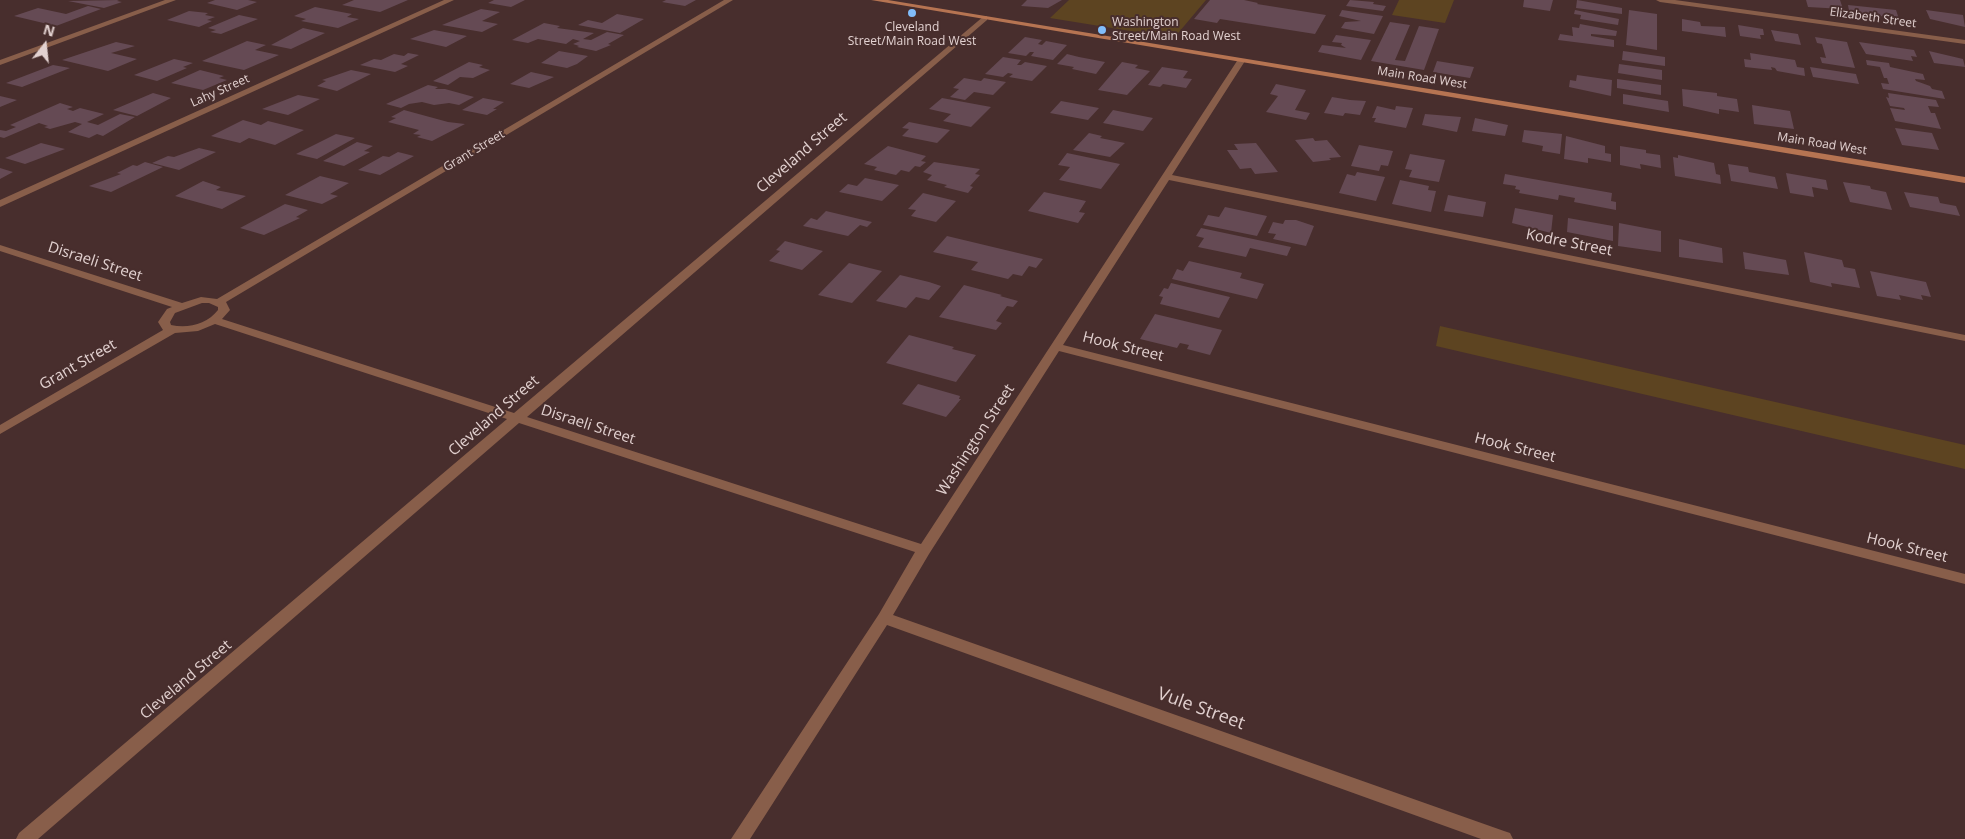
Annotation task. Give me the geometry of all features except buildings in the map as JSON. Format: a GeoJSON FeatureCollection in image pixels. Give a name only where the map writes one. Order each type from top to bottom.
{"type":"FeatureCollection","features":[{"type":"Feature","properties":{"kind":"main road","name":"Main Road West"},"geometry":{"type":"LineString","coordinates":[[875,0],[1965,180]]}},
{"type":"Feature","properties":{"kind":"street"},"geometry":{"type":"LineString","coordinates":[[0,64],[172,0]]}},
{"type":"Feature","properties":{"kind":"street","name":"Lahy Street"},"geometry":{"type":"LineString","coordinates":[[0,204],[450,0]]}},
{"type":"Feature","properties":{"kind":"street","name":"Grant Street"},"geometry":{"type":"LineString","coordinates":[[219,302],[729,0]]}},
{"type":"Feature","properties":{"kind":"street","name":"Elizabeth Street"},"geometry":{"type":"LineString","coordinates":[[1660,0],[1965,42]]}},
{"type":"Feature","properties":{"kind":"street","name":"Cleveland Street"},"geometry":{"type":"LineString","coordinates":[[25,839],[984,18]]}},
{"type":"Feature","properties":{"kind":"street","name":"Washington Street"},"geometry":{"type":"LineString","coordinates":[[740,839],[884,618],[924,550],[1168,177],[1242,60]]}},
{"type":"Feature","properties":{"kind":"street","name":"Kodre Street"},"geometry":{"type":"LineString","coordinates":[[1168,177],[1965,338]]}},
{"type":"Feature","properties":{"kind":"street","name":"Disraeli Street"},"geometry":{"type":"LineString","coordinates":[[0,248],[180,306]]}},
{"type":"Feature","properties":{"kind":"street"},"geometry":{"type":"LineString","coordinates":[[201,300],[219,302],[223,305],[224,310],[214,320],[192,329],[166,327],[164,322],[171,311],[180,306],[201,300]]}},
{"type":"Feature","properties":{"kind":"street","name":"Disraeli Street"},"geometry":{"type":"LineString","coordinates":[[214,320],[924,550]]}},
{"type":"Feature","properties":{"kind":"street","name":"Grant Street"},"geometry":{"type":"LineString","coordinates":[[0,430],[173,329]]}},
{"type":"Feature","properties":{"kind":"street","name":"Hook Street"},"geometry":{"type":"LineString","coordinates":[[1057,347],[1965,579]]}},
{"type":"Feature","properties":{"kind":"street","name":"Vule Street"},"geometry":{"type":"LineString","coordinates":[[884,618],[1504,839]]}},
{"type":"Feature","properties":{"kind":"shaded area"},"geometry":{"type":"Polygon","coordinates":[[[1069,0],[1206,0],[1174,38],[1050,18],[1069,0]]]}},
{"type":"Feature","properties":{"kind":"shaded area"},"geometry":{"type":"Polygon","coordinates":[[[1399,0],[1454,0],[1445,23],[1392,15],[1399,0]]]}},
{"type":"Feature","properties":{"kind":"shaded area"},"geometry":{"type":"Polygon","coordinates":[[[1440,326],[1965,445],[1965,469],[1436,346],[1440,326]]]}},
{"type":"Feature","properties":{"kind":"place","name":"Cleveland Street/Main Road West"},"geometry":{"type":"Point","coordinates":[912,13]}},
{"type":"Feature","properties":{"kind":"place","name":"Washington Street/Main Road West"},"geometry":{"type":"Point","coordinates":[1102,30]}}]}
